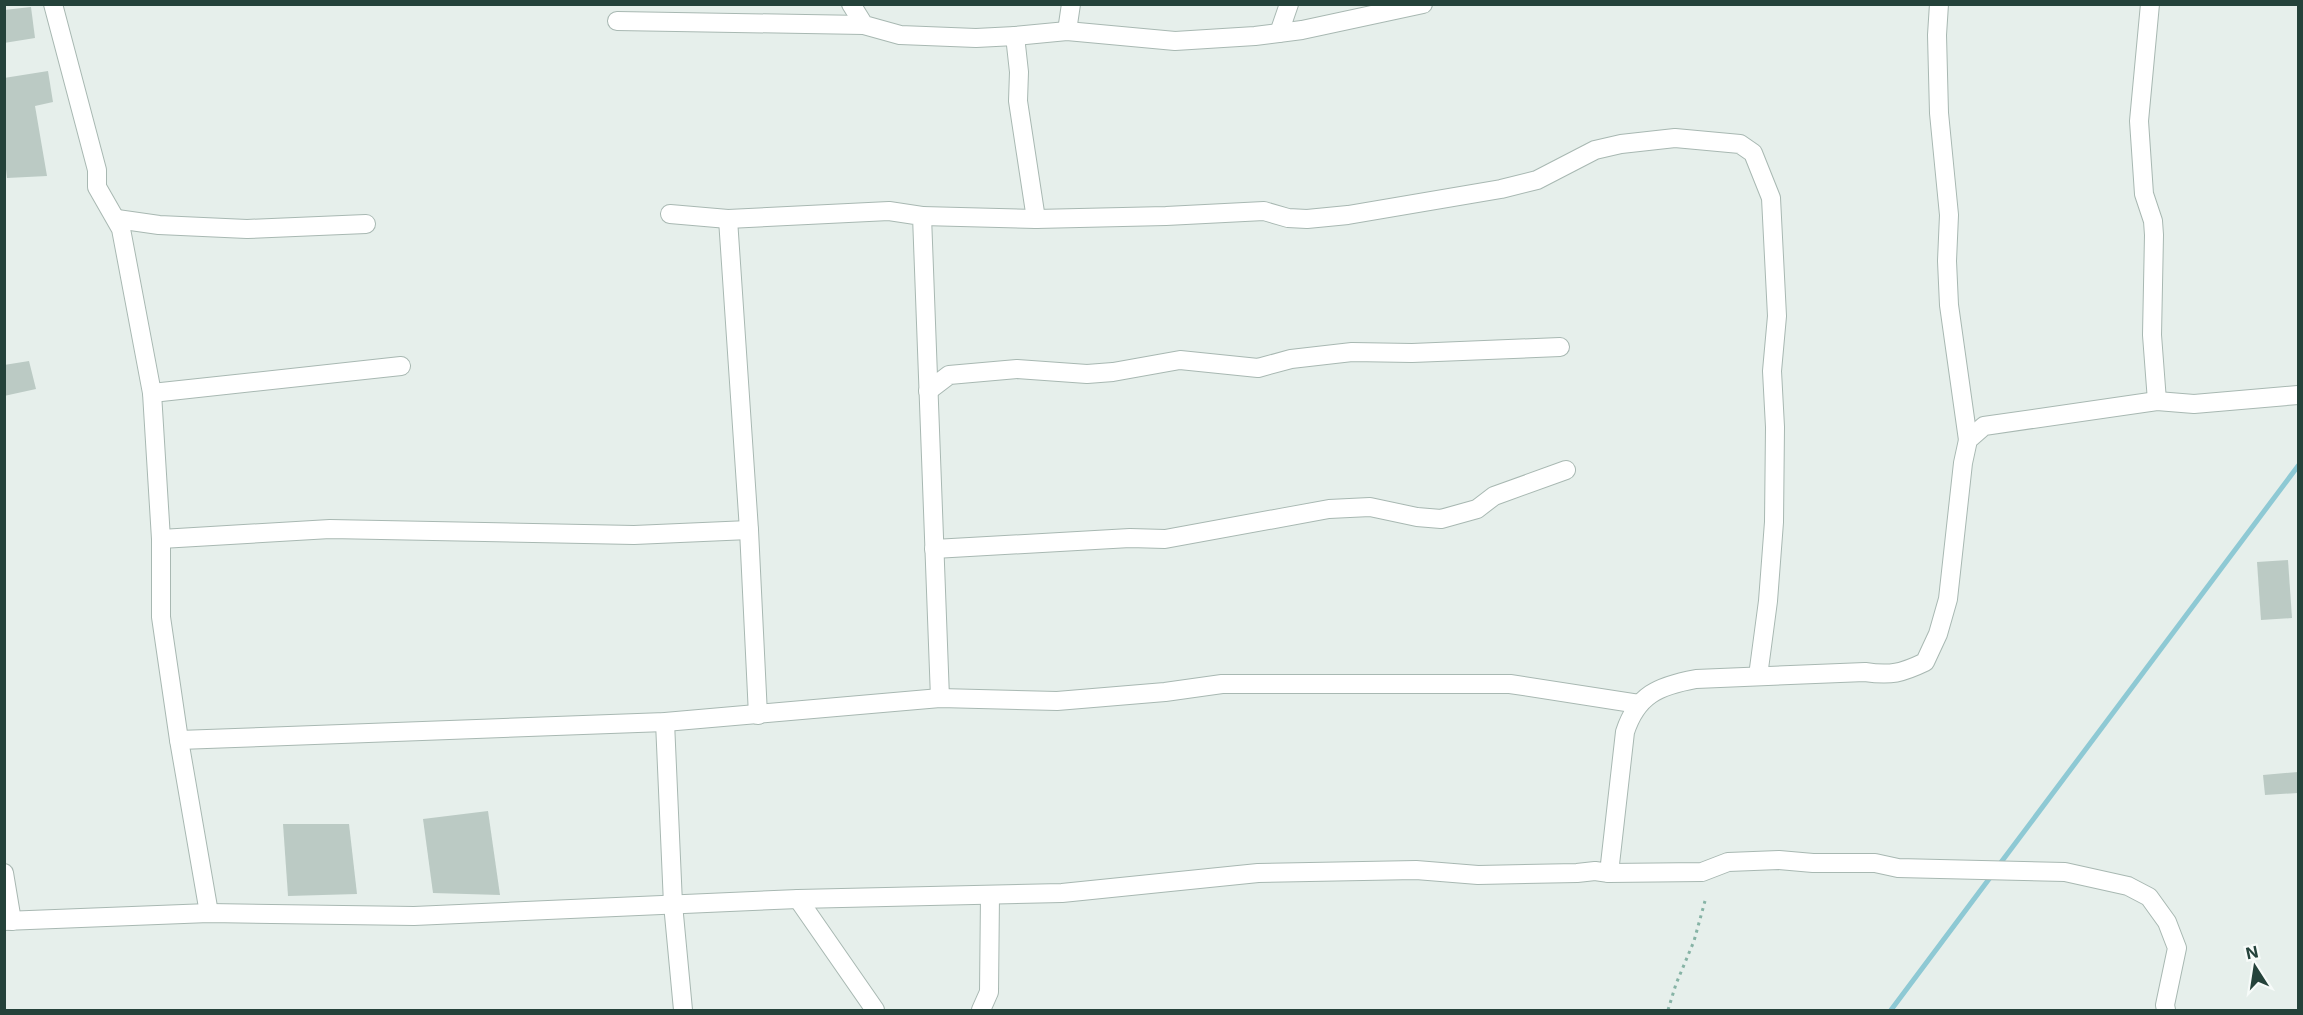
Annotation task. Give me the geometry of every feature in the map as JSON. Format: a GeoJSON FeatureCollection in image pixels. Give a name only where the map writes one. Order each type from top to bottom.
{"type":"FeatureCollection","features":[{"type":"Feature","properties":{"kind":"street"},"geometry":{"type":"LineString","coordinates":[[53,4],[97,170],[97,187],[122,229],[152,393],[161,539],[161,617],[179,740],[209,914]]}},
{"type":"Feature","properties":{"kind":"street"},"geometry":{"type":"LineString","coordinates":[[851,4],[864,25]]}},
{"type":"Feature","properties":{"kind":"street"},"geometry":{"type":"LineString","coordinates":[[1067,31],[1071,4]]}},
{"type":"Feature","properties":{"kind":"street"},"geometry":{"type":"LineString","coordinates":[[1279,33],[1289,4]]}},
{"type":"Feature","properties":{"kind":"street"},"geometry":{"type":"LineString","coordinates":[[618,21],[864,25],[900,35],[976,38],[1067,31],[1175,41],[1279,33],[1371,17],[1423,4]]}},
{"type":"Feature","properties":{"kind":"street"},"geometry":{"type":"LineString","coordinates":[[1609,873],[1625,732],[1632,712],[1647,697],[1671,683],[1695,679],[1865,672],[1886,675],[1905,671],[1925,662],[1938,634],[1948,599],[1963,463],[1968,440],[1949,305],[1947,261],[1949,215],[1936,35],[1939,4]]}},
{"type":"Feature","properties":{"kind":"street"},"geometry":{"type":"LineString","coordinates":[[2150,4],[2139,121],[2144,194],[2154,235],[2152,335],[2157,401]]}},
{"type":"Feature","properties":{"kind":"street"},"geometry":{"type":"LineString","coordinates":[[1015,36],[1019,72],[1018,101],[1036,219]]}},
{"type":"Feature","properties":{"kind":"street"},"geometry":{"type":"LineString","coordinates":[[670,214],[728,219],[889,211],[922,216],[1036,219],[1264,211],[1288,218],[1348,215],[1501,189],[1537,180],[1594,150],[1621,144],[1675,138],[1740,144],[1753,153],[1771,198],[1777,316],[1772,371],[1775,427],[1774,522],[1768,601],[1758,676]]}},
{"type":"Feature","properties":{"kind":"street"},"geometry":{"type":"LineString","coordinates":[[922,216],[940,698]]}},
{"type":"Feature","properties":{"kind":"street"},"geometry":{"type":"LineString","coordinates":[[117,219],[159,225],[247,229],[366,224]]}},
{"type":"Feature","properties":{"kind":"street"},"geometry":{"type":"LineString","coordinates":[[728,219],[749,530],[758,715]]}},
{"type":"Feature","properties":{"kind":"street"},"geometry":{"type":"LineString","coordinates":[[928,391],[949,375],[1017,369],[1087,374],[1113,372],[1180,360],[1258,368],[1291,359],[1352,352],[1412,353],[1560,347]]}},
{"type":"Feature","properties":{"kind":"street"},"geometry":{"type":"LineString","coordinates":[[152,393],[401,366]]}},
{"type":"Feature","properties":{"kind":"street"},"geometry":{"type":"LineString","coordinates":[[1968,440],[1984,426],[2157,401],[2194,404],[2298,395]]}},
{"type":"Feature","properties":{"kind":"street"},"geometry":{"type":"LineString","coordinates":[[934,549],[1130,538],[1165,539],[1329,509],[1370,507],[1417,517],[1441,519],[1477,509],[1494,496],[1566,470]]}},
{"type":"Feature","properties":{"kind":"street"},"geometry":{"type":"LineString","coordinates":[[161,539],[330,529],[634,535],[749,530]]}},
{"type":"Feature","properties":{"kind":"street"},"geometry":{"type":"LineString","coordinates":[[179,740],[665,722],[940,698],[1057,701],[1165,692],[1222,684],[1510,684],[1639,704]]}},
{"type":"Feature","properties":{"kind":"street"},"geometry":{"type":"LineString","coordinates":[[665,722],[673,904],[682,1011]]}},
{"type":"Feature","properties":{"kind":"street"},"geometry":{"type":"LineString","coordinates":[[4,873],[8,921],[209,914],[414,916],[798,899],[1062,893],[1258,873],[1416,870],[1478,875],[1595,871],[1609,873],[1702,872],[1728,862],[1779,860],[1813,863],[1875,863],[1898,868],[2065,872],[2128,886],[2149,897],[2168,922],[2177,948],[2164,1005],[2166,1011]]}},
{"type":"Feature","properties":{"kind":"street"},"geometry":{"type":"LineString","coordinates":[[981,1011],[989,992],[990,895]]}},
{"type":"Feature","properties":{"kind":"street"},"geometry":{"type":"LineString","coordinates":[[798,899],[875,1011]]}},
{"type":"Feature","properties":{"kind":"path"},"geometry":{"type":"LineString","coordinates":[[1668,1011],[1676,984],[1691,950],[1705,901]]}},
{"type":"Feature","properties":{"kind":"building"},"geometry":{"type":"Polygon","coordinates":[[[31,7],[35,38],[4,43],[4,10],[31,7]]]}},
{"type":"Feature","properties":{"kind":"building"},"geometry":{"type":"Polygon","coordinates":[[[48,71],[53,102],[35,106],[47,176],[7,178],[4,151],[4,78],[48,71]]]}},
{"type":"Feature","properties":{"kind":"building"},"geometry":{"type":"Polygon","coordinates":[[[29,361],[36,389],[4,396],[4,365],[29,361]]]}},
{"type":"Feature","properties":{"kind":"building"},"geometry":{"type":"Polygon","coordinates":[[[2288,560],[2292,618],[2261,620],[2257,562],[2288,560]]]}},
{"type":"Feature","properties":{"kind":"building"},"geometry":{"type":"Polygon","coordinates":[[[2298,772],[2298,793],[2265,795],[2263,775],[2298,772]]]}},
{"type":"Feature","properties":{"kind":"building"},"geometry":{"type":"Polygon","coordinates":[[[488,811],[500,895],[433,893],[423,819],[488,811]]]}},
{"type":"Feature","properties":{"kind":"building"},"geometry":{"type":"Polygon","coordinates":[[[283,824],[349,824],[357,894],[288,896],[283,824]]]}},
{"type":"Feature","properties":{"kind":"waterway"},"geometry":{"type":"LineString","coordinates":[[1999,865],[2298,466]]}},
{"type":"Feature","properties":{"kind":"waterway"},"geometry":{"type":"LineString","coordinates":[[1891,1010],[1992,875]]}}]}
